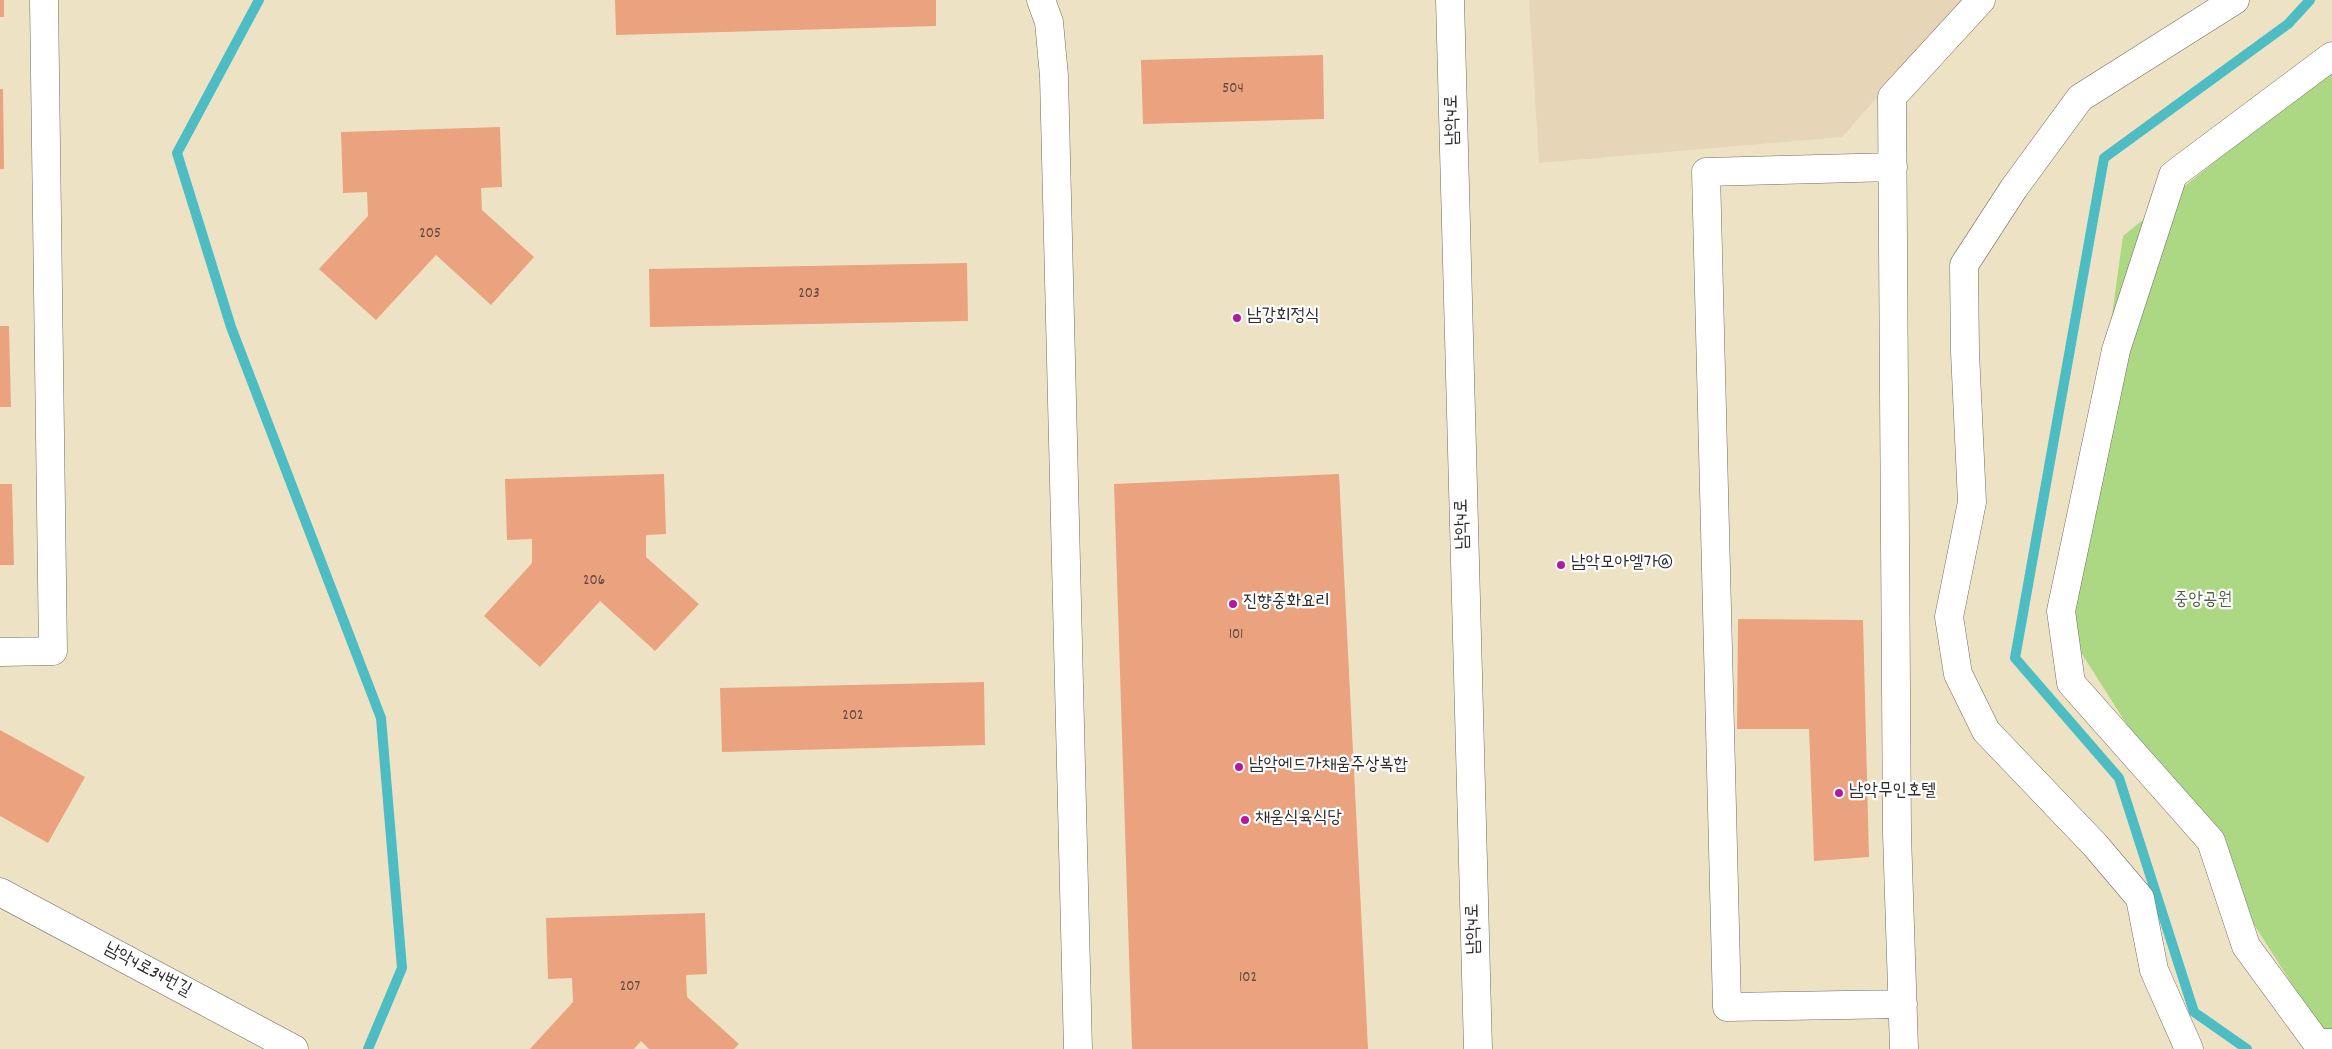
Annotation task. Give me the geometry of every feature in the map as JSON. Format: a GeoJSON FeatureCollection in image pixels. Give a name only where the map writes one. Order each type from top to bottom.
{"type":"FeatureCollection","features":[{"type":"Feature","properties":{"kind":"street"},"geometry":{"type":"LineString","coordinates":[[0,652],[53,652],[44,0]]}},
{"type":"Feature","properties":{"kind":"street"},"geometry":{"type":"LineString","coordinates":[[1042,0],[1049,22],[1054,76],[1078,1049]]}},
{"type":"Feature","properties":{"kind":"street","name":"남악4로"},"geometry":{"type":"LineString","coordinates":[[1450,0],[1478,1049]]}},
{"type":"Feature","properties":{"kind":"street"},"geometry":{"type":"LineString","coordinates":[[1904,1049],[1897,824],[1892,97],[1981,0]]}},
{"type":"Feature","properties":{"kind":"street"},"geometry":{"type":"LineString","coordinates":[[2189,1049],[2154,970],[2140,898],[2095,845],[1986,731],[1958,674],[1949,617],[1972,502],[1964,352],[1964,265],[2014,188],[2080,98],[2235,0]]}},
{"type":"Feature","properties":{"kind":"street"},"geometry":{"type":"LineString","coordinates":[[2332,56],[2174,175],[2116,350],[2061,611],[2071,683],[2211,841],[2246,946],[2317,1043],[2332,1043]]}},
{"type":"Feature","properties":{"kind":"street"},"geometry":{"type":"LineString","coordinates":[[1893,167],[1706,172],[1727,1007],[1903,1004]]}},
{"type":"Feature","properties":{"kind":"street","name":"남악4로34번길"},"geometry":{"type":"LineString","coordinates":[[0,892],[294,1049]]}},
{"type":"Feature","properties":{"kind":"shaded area"},"geometry":{"type":"Polygon","coordinates":[[[1529,0],[1963,0],[1842,137],[1539,163],[1529,0]]]}},
{"type":"Feature","properties":{"kind":"green space","name":"중앙공원"},"geometry":{"type":"Polygon","coordinates":[[[2332,67],[2332,1035],[2325,1036],[2068,632],[2123,236],[2332,67]]]}},
{"type":"Feature","properties":{"kind":"building"},"geometry":{"type":"Polygon","coordinates":[[[0,0],[4,0],[4,17],[0,17],[0,0]]]}},
{"type":"Feature","properties":{"kind":"building"},"geometry":{"type":"Polygon","coordinates":[[[615,0],[936,0],[936,26],[616,35],[615,0]]]}},
{"type":"Feature","properties":{"kind":"building"},"geometry":{"type":"Polygon","coordinates":[[[1323,55],[1324,119],[1143,124],[1141,60],[1323,55]]]}},
{"type":"Feature","properties":{"kind":"building"},"geometry":{"type":"Polygon","coordinates":[[[0,89],[3,89],[4,169],[0,169],[0,89]]]}},
{"type":"Feature","properties":{"kind":"building"},"geometry":{"type":"Polygon","coordinates":[[[500,127],[502,187],[481,188],[482,210],[534,257],[491,305],[436,255],[376,320],[319,269],[368,216],[367,192],[343,193],[341,132],[500,127]]]}},
{"type":"Feature","properties":{"kind":"building"},"geometry":{"type":"Polygon","coordinates":[[[967,263],[968,321],[650,327],[649,269],[967,263]]]}},
{"type":"Feature","properties":{"kind":"building"},"geometry":{"type":"Polygon","coordinates":[[[0,326],[9,326],[11,407],[0,407],[0,326]]]}},
{"type":"Feature","properties":{"kind":"building"},"geometry":{"type":"Polygon","coordinates":[[[664,474],[666,534],[646,535],[646,557],[699,604],[655,651],[600,601],[540,667],[484,616],[532,563],[532,539],[507,540],[505,479],[664,474]]]}},
{"type":"Feature","properties":{"kind":"building","name":"남악에드가채움주상복합"},"geometry":{"type":"Polygon","coordinates":[[[1339,474],[1368,1049],[1132,1049],[1114,484],[1339,474]]]}},
{"type":"Feature","properties":{"kind":"building"},"geometry":{"type":"Polygon","coordinates":[[[0,484],[12,484],[14,565],[0,565],[0,484]]]}},
{"type":"Feature","properties":{"kind":"building","name":"남악무인호텔"},"geometry":{"type":"Polygon","coordinates":[[[1738,619],[1863,620],[1869,857],[1814,861],[1809,729],[1737,729],[1738,619]]]}},
{"type":"Feature","properties":{"kind":"building"},"geometry":{"type":"Polygon","coordinates":[[[984,682],[985,745],[722,752],[720,688],[984,682]]]}},
{"type":"Feature","properties":{"kind":"building"},"geometry":{"type":"Polygon","coordinates":[[[0,730],[85,777],[48,843],[0,816],[0,730]]]}},
{"type":"Feature","properties":{"kind":"building"},"geometry":{"type":"Polygon","coordinates":[[[705,913],[707,974],[686,975],[687,997],[739,1044],[734,1049],[649,1049],[641,1041],[634,1049],[530,1049],[573,1002],[572,978],[548,979],[546,918],[705,913]]]}},
{"type":"Feature","properties":{"kind":"waterway"},"geometry":{"type":"LineString","coordinates":[[259,0],[177,153],[231,327],[381,718],[402,968],[368,1049]]}},
{"type":"Feature","properties":{"kind":"waterway"},"geometry":{"type":"LineString","coordinates":[[2247,1049],[2194,1012],[2119,778],[2015,658],[2104,158],[2288,24],[2310,0]]}},
{"type":"Feature","properties":{"kind":"place","name":"남강회정식"},"geometry":{"type":"Point","coordinates":[1237,318]}},
{"type":"Feature","properties":{"kind":"place","name":"남악모아엘가ⓐ"},"geometry":{"type":"Point","coordinates":[1561,565]}},
{"type":"Feature","properties":{"kind":"place","name":"진향중화요리"},"geometry":{"type":"Point","coordinates":[1233,604]}},
{"type":"Feature","properties":{"kind":"place","name":"남악에드가채움주상복합"},"geometry":{"type":"Point","coordinates":[1239,767]}},
{"type":"Feature","properties":{"kind":"place","name":"남악무인호텔"},"geometry":{"type":"Point","coordinates":[1839,793]}},
{"type":"Feature","properties":{"kind":"place","name":"채움식육식당"},"geometry":{"type":"Point","coordinates":[1245,820]}}]}
